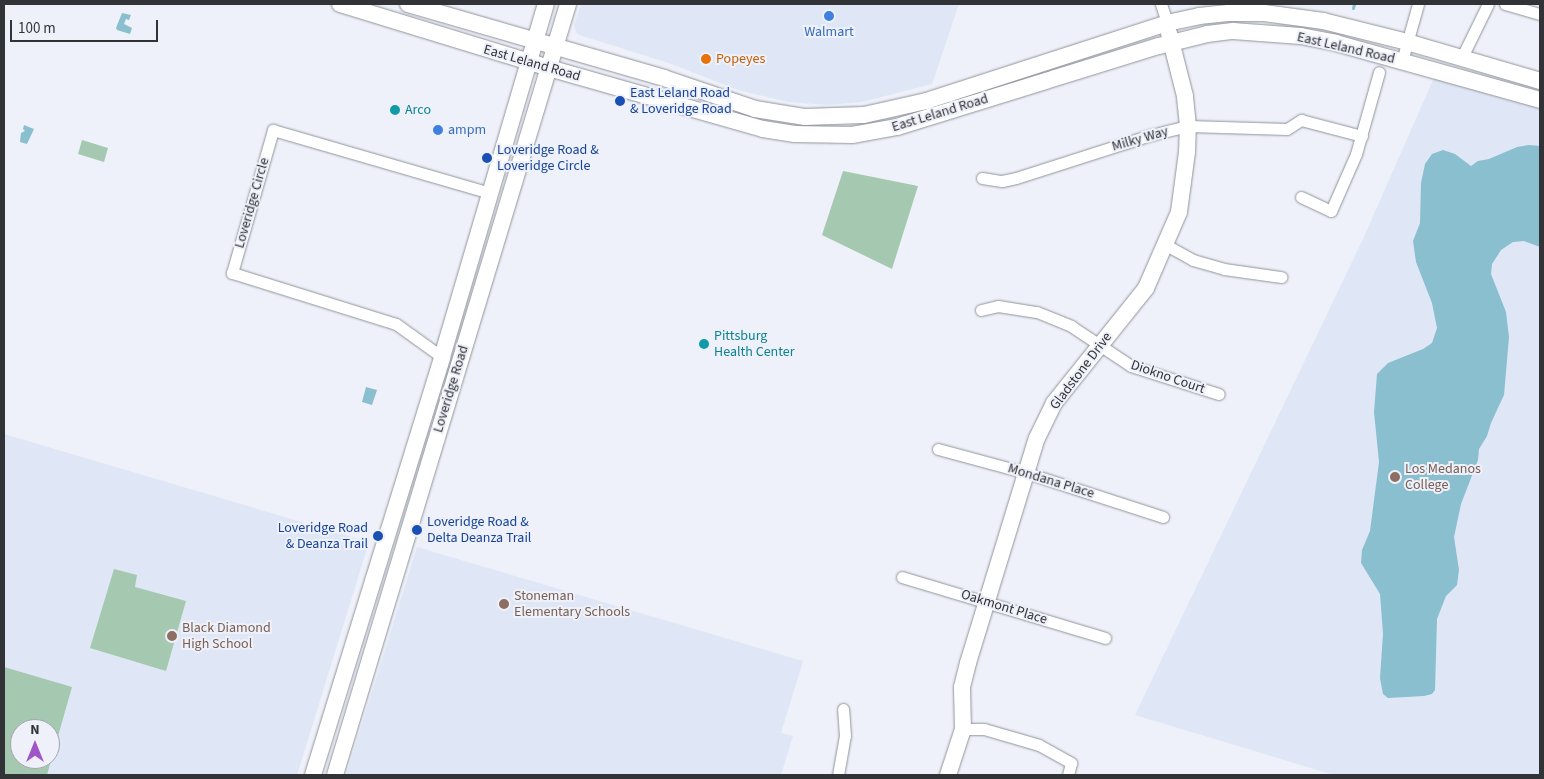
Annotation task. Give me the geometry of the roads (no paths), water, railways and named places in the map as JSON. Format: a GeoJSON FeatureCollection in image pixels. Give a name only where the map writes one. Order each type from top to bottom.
{"type":"FeatureCollection","features":[{"type":"Feature","properties":{"kind":"main road","name":"East Leland Road"},"geometry":{"type":"LineString","coordinates":[[340,4],[529,63],[764,129],[795,134],[830,136],[868,133],[897,127],[1172,43],[1207,34],[1233,31],[1301,36],[1402,61],[1540,100]]}},
{"type":"Feature","properties":{"kind":"main road","name":"East Leland Road"},"geometry":{"type":"LineString","coordinates":[[408,4],[664,78],[755,109],[805,117],[834,118],[864,115],[926,101],[1167,23],[1206,15],[1264,13],[1323,21],[1407,42],[1540,81]]}},
{"type":"Feature","properties":{"kind":"main road","name":"Loveridge Road"},"geometry":{"type":"LineString","coordinates":[[313,775],[442,357],[546,4]]}},
{"type":"Feature","properties":{"kind":"main road","name":"Loveridge Road"},"geometry":{"type":"LineString","coordinates":[[334,775],[568,4]]}},
{"type":"Feature","properties":{"kind":"main road","name":"Gladstone Drive"},"geometry":{"type":"LineString","coordinates":[[948,775],[963,729],[962,686],[1037,438],[1054,403],[1146,288],[1179,212],[1187,152],[1188,126],[1185,96],[1167,23]]}},
{"type":"Feature","properties":{"kind":"main road"},"geometry":{"type":"LineString","coordinates":[[402,483],[418,496]]}},
{"type":"Feature","properties":{"kind":"street","name":"Gladstone Drive"},"geometry":{"type":"LineString","coordinates":[[1161,4],[1167,23]]}},
{"type":"Feature","properties":{"kind":"street"},"geometry":{"type":"LineString","coordinates":[[1402,61],[1418,4]]}},
{"type":"Feature","properties":{"kind":"street"},"geometry":{"type":"LineString","coordinates":[[1462,59],[1488,4]]}},
{"type":"Feature","properties":{"kind":"street"},"geometry":{"type":"LineString","coordinates":[[1505,4],[1540,14]]}},
{"type":"Feature","properties":{"kind":"street"},"geometry":{"type":"LineString","coordinates":[[1301,197],[1331,211],[1348,175],[1362,136],[1379,72]]}},
{"type":"Feature","properties":{"kind":"street","name":"Milky Way"},"geometry":{"type":"LineString","coordinates":[[982,178],[1002,181],[1016,178],[1151,134],[1188,126],[1287,129],[1301,120],[1362,136]]}},
{"type":"Feature","properties":{"kind":"street","name":"Loveridge Circle"},"geometry":{"type":"LineString","coordinates":[[442,357],[396,324],[232,273],[273,130],[490,193]]}},
{"type":"Feature","properties":{"kind":"street"},"geometry":{"type":"LineString","coordinates":[[1166,245],[1193,260],[1224,269],[1281,277]]}},
{"type":"Feature","properties":{"kind":"street","name":"Diokno Court"},"geometry":{"type":"LineString","coordinates":[[981,310],[998,306],[1037,312],[1070,326],[1131,366],[1219,394]]}},
{"type":"Feature","properties":{"kind":"street","name":"Mondana Place"},"geometry":{"type":"LineString","coordinates":[[938,449],[1027,473],[1163,517]]}},
{"type":"Feature","properties":{"kind":"street","name":"Oakmont Place"},"geometry":{"type":"LineString","coordinates":[[902,577],[1105,638]]}},
{"type":"Feature","properties":{"kind":"street"},"geometry":{"type":"LineString","coordinates":[[838,775],[845,736],[843,708]]}},
{"type":"Feature","properties":{"kind":"street"},"geometry":{"type":"LineString","coordinates":[[963,729],[984,729],[1038,744],[1071,763],[1068,775]]}},
{"type":"Feature","properties":{"kind":"water"},"geometry":{"type":"Polygon","coordinates":[[[122,13],[131,15],[124,24],[132,28],[130,34],[116,28],[122,13]]]}},
{"type":"Feature","properties":{"kind":"water"},"geometry":{"type":"Polygon","coordinates":[[[24,125],[34,129],[27,144],[20,142],[21,133],[25,131],[23,129],[24,125]]]}},
{"type":"Feature","properties":{"kind":"water"},"geometry":{"type":"Polygon","coordinates":[[[1540,146],[1540,247],[1524,241],[1513,242],[1501,250],[1492,264],[1491,274],[1506,312],[1509,337],[1504,395],[1487,436],[1479,449],[1478,460],[1461,504],[1454,537],[1459,570],[1457,585],[1446,596],[1437,619],[1435,690],[1432,694],[1424,696],[1388,698],[1383,694],[1380,678],[1383,634],[1380,594],[1361,563],[1362,550],[1370,531],[1379,462],[1374,412],[1377,374],[1388,363],[1423,349],[1432,343],[1437,328],[1432,303],[1416,262],[1413,241],[1420,223],[1421,183],[1425,164],[1432,154],[1443,150],[1455,154],[1471,166],[1478,161],[1489,159],[1517,147],[1540,146]]]}},
{"type":"Feature","properties":{"kind":"water"},"geometry":{"type":"Polygon","coordinates":[[[366,387],[377,390],[372,405],[362,402],[366,387]]]}},
{"type":"Feature","properties":{"kind":"waterway"},"geometry":{"type":"LineString","coordinates":[[1353,8],[1354,4]]}},
{"type":"Feature","properties":{"kind":"place","name":"Walmart"},"geometry":{"type":"Point","coordinates":[829,16]}},
{"type":"Feature","properties":{"kind":"place","name":"Popeyes"},"geometry":{"type":"Point","coordinates":[706,59]}},
{"type":"Feature","properties":{"kind":"place","name":"East Leland Road & Loveridge Road"},"geometry":{"type":"Point","coordinates":[620,101]}},
{"type":"Feature","properties":{"kind":"place","name":"Arco"},"geometry":{"type":"Point","coordinates":[395,110]}},
{"type":"Feature","properties":{"kind":"place","name":"ampm"},"geometry":{"type":"Point","coordinates":[438,130]}},
{"type":"Feature","properties":{"kind":"place","name":"Loveridge Road & Loveridge Circle"},"geometry":{"type":"Point","coordinates":[487,158]}},
{"type":"Feature","properties":{"kind":"place","name":"Pittsburg Health Center"},"geometry":{"type":"Point","coordinates":[704,344]}},
{"type":"Feature","properties":{"kind":"place","name":"Los Medanos College"},"geometry":{"type":"Point","coordinates":[1395,477]}},
{"type":"Feature","properties":{"kind":"place","name":"Loveridge Road & Delta Deanza Trail"},"geometry":{"type":"Point","coordinates":[417,530]}},
{"type":"Feature","properties":{"kind":"place","name":"Loveridge Road & Deanza Trail"},"geometry":{"type":"Point","coordinates":[378,536]}},
{"type":"Feature","properties":{"kind":"place","name":"Stoneman Elementary Schools"},"geometry":{"type":"Point","coordinates":[504,604]}},
{"type":"Feature","properties":{"kind":"place","name":"Black Diamond High School"},"geometry":{"type":"Point","coordinates":[172,636]}}]}
